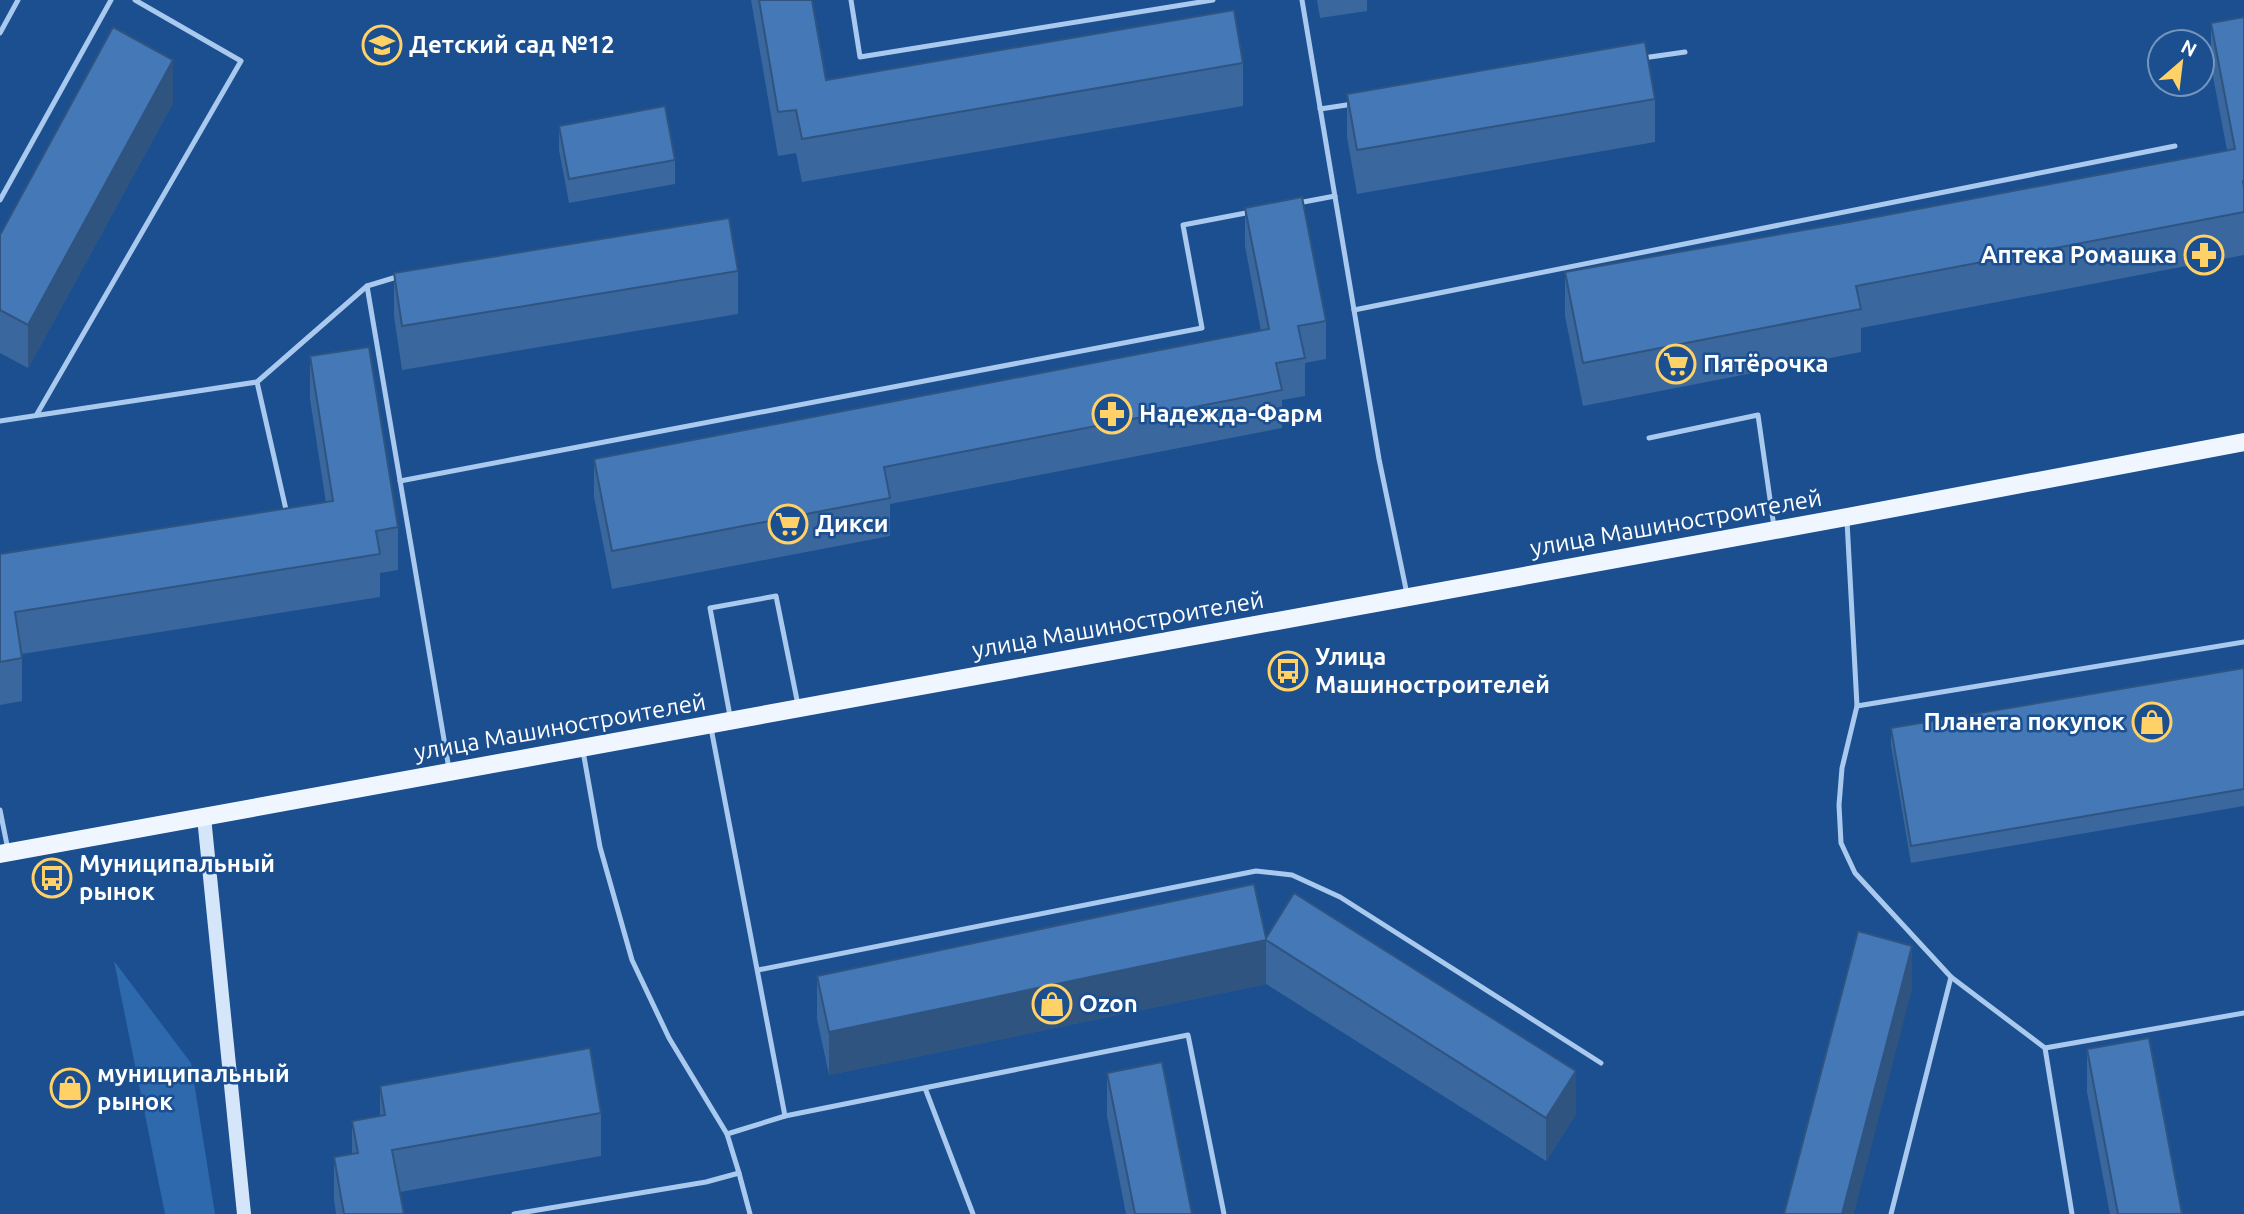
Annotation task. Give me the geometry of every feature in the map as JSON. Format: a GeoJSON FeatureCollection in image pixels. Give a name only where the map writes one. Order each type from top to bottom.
{"type":"FeatureCollection","features":[{"type":"Feature","properties":{"kind":"main road","name":"улица Машиностроителей"},"geometry":{"type":"LineString","coordinates":[[4,854],[2244,442]]}},
{"type":"Feature","properties":{"kind":"street"},"geometry":{"type":"LineString","coordinates":[[204,817],[244,1214]]}},
{"type":"Feature","properties":{"kind":"lane"},"geometry":{"type":"LineString","coordinates":[[0,33],[18,0]]}},
{"type":"Feature","properties":{"kind":"lane"},"geometry":{"type":"LineString","coordinates":[[0,200],[111,0]]}},
{"type":"Feature","properties":{"kind":"lane"},"geometry":{"type":"LineString","coordinates":[[37,414],[241,61],[135,0]]}},
{"type":"Feature","properties":{"kind":"lane"},"geometry":{"type":"LineString","coordinates":[[851,0],[860,57],[1213,0]]}},
{"type":"Feature","properties":{"kind":"lane"},"geometry":{"type":"LineString","coordinates":[[1302,0],[1379,459],[1407,597]]}},
{"type":"Feature","properties":{"kind":"lane"},"geometry":{"type":"LineString","coordinates":[[1631,60],[1685,52]]}},
{"type":"Feature","properties":{"kind":"lane"},"geometry":{"type":"LineString","coordinates":[[1320,109],[1360,103]]}},
{"type":"Feature","properties":{"kind":"lane"},"geometry":{"type":"LineString","coordinates":[[1354,310],[2175,146]]}},
{"type":"Feature","properties":{"kind":"lane"},"geometry":{"type":"LineString","coordinates":[[1284,205],[1335,196]]}},
{"type":"Feature","properties":{"kind":"lane"},"geometry":{"type":"LineString","coordinates":[[400,481],[1202,328],[1183,225],[1259,210]]}},
{"type":"Feature","properties":{"kind":"lane"},"geometry":{"type":"LineString","coordinates":[[0,421],[257,382],[367,286],[401,276]]}},
{"type":"Feature","properties":{"kind":"lane"},"geometry":{"type":"LineString","coordinates":[[367,286],[450,772]]}},
{"type":"Feature","properties":{"kind":"lane"},"geometry":{"type":"LineString","coordinates":[[257,382],[288,514],[274,516]]}},
{"type":"Feature","properties":{"kind":"lane"},"geometry":{"type":"LineString","coordinates":[[1649,438],[1758,415],[1775,530]]}},
{"type":"Feature","properties":{"kind":"lane"},"geometry":{"type":"LineString","coordinates":[[1847,517],[1857,706],[1842,768],[1839,805],[1841,843],[1855,873],[1951,977],[2045,1048],[2073,1214]]}},
{"type":"Feature","properties":{"kind":"lane"},"geometry":{"type":"LineString","coordinates":[[731,721],[710,608],[776,596],[799,708]]}},
{"type":"Feature","properties":{"kind":"lane"},"geometry":{"type":"LineString","coordinates":[[1857,706],[2244,642]]}},
{"type":"Feature","properties":{"kind":"lane"},"geometry":{"type":"LineString","coordinates":[[710,725],[785,1116]]}},
{"type":"Feature","properties":{"kind":"lane"},"geometry":{"type":"LineString","coordinates":[[583,748],[600,847],[632,960],[669,1038],[727,1134],[750,1214]]}},
{"type":"Feature","properties":{"kind":"lane"},"geometry":{"type":"LineString","coordinates":[[0,810],[4,854]]}},
{"type":"Feature","properties":{"kind":"lane"},"geometry":{"type":"LineString","coordinates":[[758,970],[1256,871],[1292,875],[1340,897],[1601,1063]]}},
{"type":"Feature","properties":{"kind":"lane"},"geometry":{"type":"LineString","coordinates":[[1891,1214],[1951,977]]}},
{"type":"Feature","properties":{"kind":"lane"},"geometry":{"type":"LineString","coordinates":[[2045,1048],[2244,1013]]}},
{"type":"Feature","properties":{"kind":"lane"},"geometry":{"type":"LineString","coordinates":[[727,1134],[785,1116],[1188,1035],[1224,1214]]}},
{"type":"Feature","properties":{"kind":"lane"},"geometry":{"type":"LineString","coordinates":[[925,1088],[973,1214]]}},
{"type":"Feature","properties":{"kind":"lane"},"geometry":{"type":"LineString","coordinates":[[514,1214],[706,1182],[739,1173]]}},
{"type":"Feature","properties":{"kind":"shaded area"},"geometry":{"type":"Polygon","coordinates":[[[114,961],[191,1063],[215,1214],[165,1214],[114,961]]]}},
{"type":"Feature","properties":{"kind":"building"},"geometry":{"type":"Polygon","coordinates":[[[759,0],[812,0],[826,80],[1234,10],[1243,63],[802,139],[796,110],[778,112],[759,0]]]}},
{"type":"Feature","properties":{"kind":"building"},"geometry":{"type":"Polygon","coordinates":[[[2244,17],[2244,212],[1856,286],[1861,309],[1583,363],[1565,272],[1844,223],[2235,149],[2216,49],[2216,28],[2212,28],[2211,23],[2244,17]]]}},
{"type":"Feature","properties":{"kind":"building"},"geometry":{"type":"Polygon","coordinates":[[[113,27],[173,60],[28,325],[0,310],[0,235],[113,27]]]}},
{"type":"Feature","properties":{"kind":"building"},"geometry":{"type":"Polygon","coordinates":[[[1645,42],[1655,99],[1357,150],[1347,94],[1645,42]]]}},
{"type":"Feature","properties":{"kind":"building"},"geometry":{"type":"Polygon","coordinates":[[[665,106],[675,160],[569,179],[559,126],[665,106]]]}},
{"type":"Feature","properties":{"kind":"building"},"geometry":{"type":"Polygon","coordinates":[[[1302,197],[1326,321],[1298,326],[1305,358],[1276,363],[1282,390],[884,467],[890,498],[612,551],[594,459],[1269,329],[1245,208],[1302,197]]]}},
{"type":"Feature","properties":{"kind":"building"},"geometry":{"type":"Polygon","coordinates":[[[729,218],[738,271],[402,326],[394,273],[729,218]]]}},
{"type":"Feature","properties":{"kind":"building"},"geometry":{"type":"Polygon","coordinates":[[[369,347],[398,527],[376,531],[380,554],[15,612],[22,658],[0,662],[0,554],[333,501],[310,356],[369,347]]]}},
{"type":"Feature","properties":{"kind":"building"},"geometry":{"type":"Polygon","coordinates":[[[2244,668],[2244,789],[1911,846],[1891,728],[2244,668]]]}},
{"type":"Feature","properties":{"kind":"building"},"geometry":{"type":"Polygon","coordinates":[[[1254,884],[1266,938],[1294,893],[1576,1071],[1546,1118],[1266,940],[829,1032],[817,976],[1254,884]]]}},
{"type":"Feature","properties":{"kind":"building"},"geometry":{"type":"Polygon","coordinates":[[[1858,931],[1912,946],[1842,1214],[1784,1214],[1858,931]]]}},
{"type":"Feature","properties":{"kind":"building"},"geometry":{"type":"Polygon","coordinates":[[[2149,1038],[2182,1214],[2118,1214],[2087,1049],[2149,1038]]]}},
{"type":"Feature","properties":{"kind":"building"},"geometry":{"type":"Polygon","coordinates":[[[590,1048],[601,1113],[392,1150],[404,1214],[344,1214],[334,1157],[358,1153],[352,1121],[385,1115],[380,1086],[590,1048]]]}},
{"type":"Feature","properties":{"kind":"building"},"geometry":{"type":"Polygon","coordinates":[[[1162,1062],[1192,1214],[1135,1214],[1107,1073],[1162,1062]]]}},
{"type":"Feature","properties":{"kind":"place","name":"Детский сад №12"},"geometry":{"type":"Point","coordinates":[382,45]}},
{"type":"Feature","properties":{"kind":"place","name":"Аптека Ромашка"},"geometry":{"type":"Point","coordinates":[2204,255]}},
{"type":"Feature","properties":{"kind":"place","name":"Пятёрочка"},"geometry":{"type":"Point","coordinates":[1676,364]}},
{"type":"Feature","properties":{"kind":"place","name":"Надежда-Фарм"},"geometry":{"type":"Point","coordinates":[1112,414]}},
{"type":"Feature","properties":{"kind":"place","name":"Дикси"},"geometry":{"type":"Point","coordinates":[788,524]}},
{"type":"Feature","properties":{"kind":"place","name":"Улица Машиностроителей"},"geometry":{"type":"Point","coordinates":[1288,671]}},
{"type":"Feature","properties":{"kind":"place","name":"Планета покупок"},"geometry":{"type":"Point","coordinates":[2152,722]}},
{"type":"Feature","properties":{"kind":"place","name":"Муниципальный рынок"},"geometry":{"type":"Point","coordinates":[52,878]}},
{"type":"Feature","properties":{"kind":"place","name":"Ozon"},"geometry":{"type":"Point","coordinates":[1052,1004]}},
{"type":"Feature","properties":{"kind":"place","name":"муниципальный рынок"},"geometry":{"type":"Point","coordinates":[70,1088]}}]}
